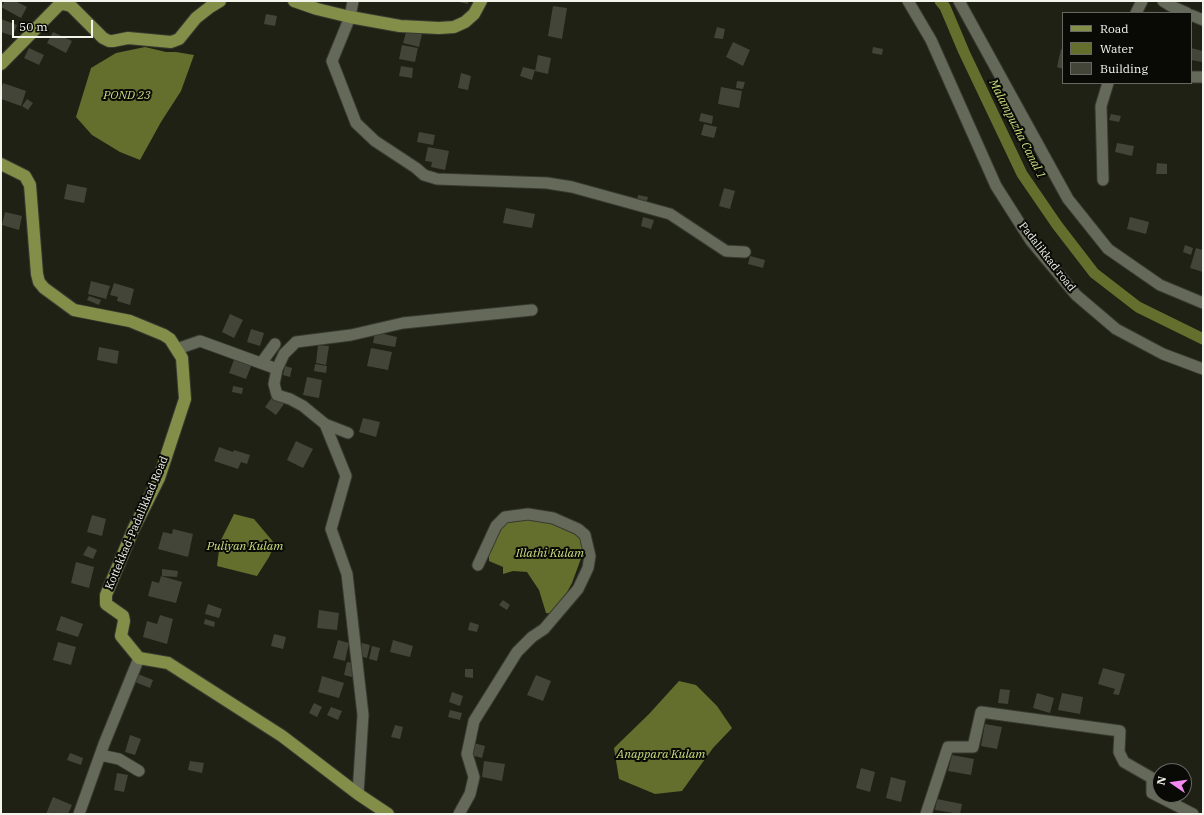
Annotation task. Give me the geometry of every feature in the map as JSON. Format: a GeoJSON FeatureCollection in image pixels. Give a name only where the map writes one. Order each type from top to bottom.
{"type":"FeatureCollection","features":[{"type":"Feature","properties":{"kind":"main road"},"geometry":{"type":"LineString","coordinates":[[1,64],[59,5],[68,4],[103,38],[109,41],[128,38],[171,42],[179,39],[201,14],[220,1]]}},
{"type":"Feature","properties":{"kind":"main road"},"geometry":{"type":"LineString","coordinates":[[294,1],[317,9],[350,17],[413,28],[454,27],[465,22],[474,14],[481,1]]}},
{"type":"Feature","properties":{"kind":"main road","name":"Kottekkad-Padalikkad Road"},"geometry":{"type":"LineString","coordinates":[[1,164],[25,176],[30,185],[37,274],[39,282],[44,288],[74,310],[130,321],[170,339],[182,358],[185,399],[159,478],[133,530],[106,599],[106,604],[123,616],[124,621],[121,636],[139,658]]}},
{"type":"Feature","properties":{"kind":"main road"},"geometry":{"type":"LineString","coordinates":[[139,658],[168,663],[282,736],[358,794],[388,814]]}},
{"type":"Feature","properties":{"kind":"street"},"geometry":{"type":"LineString","coordinates":[[353,1],[350,17],[332,61],[356,124],[375,141],[424,175],[437,179],[547,183],[572,187],[670,214],[726,251],[745,252]]}},
{"type":"Feature","properties":{"kind":"street","name":"Padalikkad road"},"geometry":{"type":"LineString","coordinates":[[908,1],[931,40],[996,186],[1031,241],[1076,295],[1116,329],[1163,354],[1203,369]]}},
{"type":"Feature","properties":{"kind":"street"},"geometry":{"type":"LineString","coordinates":[[959,1],[1068,199],[1108,249],[1160,285],[1203,303]]}},
{"type":"Feature","properties":{"kind":"street"},"geometry":{"type":"LineString","coordinates":[[1136,12],[1142,1]]}},
{"type":"Feature","properties":{"kind":"street"},"geometry":{"type":"LineString","coordinates":[[1170,5],[1185,12]]}},
{"type":"Feature","properties":{"kind":"street"},"geometry":{"type":"LineString","coordinates":[[1192,15],[1203,20]]}},
{"type":"Feature","properties":{"kind":"street"},"geometry":{"type":"LineString","coordinates":[[1192,77],[1203,77]]}},
{"type":"Feature","properties":{"kind":"street"},"geometry":{"type":"LineString","coordinates":[[1103,180],[1101,106],[1108,84]]}},
{"type":"Feature","properties":{"kind":"street"},"geometry":{"type":"LineString","coordinates":[[348,433],[325,424],[302,406],[290,399],[277,395],[274,384],[277,369],[284,354],[296,342],[351,335],[403,323],[532,310]]}},
{"type":"Feature","properties":{"kind":"street"},"geometry":{"type":"LineString","coordinates":[[176,349],[200,341],[262,362],[277,369]]}},
{"type":"Feature","properties":{"kind":"street"},"geometry":{"type":"LineString","coordinates":[[262,362],[272,345],[275,344]]}},
{"type":"Feature","properties":{"kind":"street"},"geometry":{"type":"LineString","coordinates":[[325,424],[346,476],[331,529],[347,574],[363,715],[358,794]]}},
{"type":"Feature","properties":{"kind":"street"},"geometry":{"type":"LineString","coordinates":[[459,814],[470,794],[474,777],[467,754],[474,721],[517,652],[532,637],[544,629],[578,589],[588,568],[590,556],[586,535],[578,529],[553,518],[528,514],[505,517],[496,526],[478,565]]}},
{"type":"Feature","properties":{"kind":"street"},"geometry":{"type":"LineString","coordinates":[[79,814],[100,755],[139,658]]}},
{"type":"Feature","properties":{"kind":"street"},"geometry":{"type":"LineString","coordinates":[[926,814],[948,748],[973,747],[981,712],[1120,731],[1119,752],[1124,762],[1152,778],[1152,793],[1193,814]]}},
{"type":"Feature","properties":{"kind":"street"},"geometry":{"type":"LineString","coordinates":[[100,755],[119,759],[139,771]]}},
{"type":"Feature","properties":{"kind":"water","name":"POND 23"},"geometry":{"type":"Polygon","coordinates":[[[145,47],[166,52],[194,55],[181,91],[161,122],[140,160],[120,152],[92,135],[76,117],[91,68],[116,53],[145,47]]]}},
{"type":"Feature","properties":{"kind":"water","name":"Puliyan Kulam"},"geometry":{"type":"Polygon","coordinates":[[[234,514],[254,519],[275,544],[257,576],[217,566],[220,542],[234,514]]]}},
{"type":"Feature","properties":{"kind":"water","name":"Illathi Kulam"},"geometry":{"type":"Polygon","coordinates":[[[505,519],[536,520],[581,530],[583,553],[572,583],[555,614],[546,613],[539,590],[527,572],[513,571],[503,574],[503,567],[489,561],[489,551],[505,519]]]}},
{"type":"Feature","properties":{"kind":"water","name":"Anappara Kulam"},"geometry":{"type":"Polygon","coordinates":[[[679,681],[696,685],[717,706],[732,728],[713,748],[682,791],[655,794],[619,779],[614,748],[649,714],[679,681]]]}},
{"type":"Feature","properties":{"kind":"building"},"geometry":{"type":"Polygon","coordinates":[[[5,1],[15,1],[27,7],[21,18],[1,7],[5,1]]]}},
{"type":"Feature","properties":{"kind":"building"},"geometry":{"type":"Polygon","coordinates":[[[454,1],[468,1],[468,4],[454,1]]]}},
{"type":"Feature","properties":{"kind":"building"},"geometry":{"type":"Polygon","coordinates":[[[553,6],[567,8],[562,39],[548,36],[553,6]]]}},
{"type":"Feature","properties":{"kind":"building"},"geometry":{"type":"Polygon","coordinates":[[[266,14],[277,16],[275,26],[264,24],[266,14]]]}},
{"type":"Feature","properties":{"kind":"building"},"geometry":{"type":"Polygon","coordinates":[[[1,19],[17,25],[13,36],[1,32],[1,19]]]}},
{"type":"Feature","properties":{"kind":"building"},"geometry":{"type":"Polygon","coordinates":[[[717,27],[725,29],[723,39],[714,38],[717,27]]]}},
{"type":"Feature","properties":{"kind":"building"},"geometry":{"type":"Polygon","coordinates":[[[407,29],[422,34],[419,47],[403,43],[407,29]]]}},
{"type":"Feature","properties":{"kind":"building"},"geometry":{"type":"Polygon","coordinates":[[[53,32],[72,41],[66,53],[47,43],[53,32]]]}},
{"type":"Feature","properties":{"kind":"building"},"geometry":{"type":"Polygon","coordinates":[[[733,42],[750,50],[743,66],[726,57],[733,42]]]}},
{"type":"Feature","properties":{"kind":"building"},"geometry":{"type":"Polygon","coordinates":[[[402,45],[418,48],[415,62],[399,59],[402,45]]]}},
{"type":"Feature","properties":{"kind":"building"},"geometry":{"type":"Polygon","coordinates":[[[873,47],[883,49],[882,55],[872,53],[873,47]]]}},
{"type":"Feature","properties":{"kind":"building"},"geometry":{"type":"Polygon","coordinates":[[[29,48],[44,55],[39,65],[24,58],[29,48]]]}},
{"type":"Feature","properties":{"kind":"building"},"geometry":{"type":"Polygon","coordinates":[[[1192,48],[1203,51],[1202,62],[1192,60],[1192,48]]]}},
{"type":"Feature","properties":{"kind":"building"},"geometry":{"type":"Polygon","coordinates":[[[1061,49],[1062,69],[1057,67],[1061,49]]]}},
{"type":"Feature","properties":{"kind":"building"},"geometry":{"type":"Polygon","coordinates":[[[538,55],[551,58],[548,74],[535,71],[538,55]]]}},
{"type":"Feature","properties":{"kind":"building"},"geometry":{"type":"Polygon","coordinates":[[[401,66],[413,68],[412,78],[399,76],[401,66]]]}},
{"type":"Feature","properties":{"kind":"building"},"geometry":{"type":"Polygon","coordinates":[[[523,67],[535,70],[532,80],[520,76],[523,67]]]}},
{"type":"Feature","properties":{"kind":"building"},"geometry":{"type":"Polygon","coordinates":[[[461,73],[471,76],[468,90],[458,88],[461,73]]]}},
{"type":"Feature","properties":{"kind":"building"},"geometry":{"type":"Polygon","coordinates":[[[737,81],[745,82],[743,89],[736,88],[737,81]]]}},
{"type":"Feature","properties":{"kind":"building"},"geometry":{"type":"Polygon","coordinates":[[[3,83],[26,91],[21,106],[1,99],[3,83]]]}},
{"type":"Feature","properties":{"kind":"building"},"geometry":{"type":"Polygon","coordinates":[[[721,87],[742,91],[739,108],[718,104],[721,87]]]}},
{"type":"Feature","properties":{"kind":"building"},"geometry":{"type":"Polygon","coordinates":[[[27,99],[33,103],[28,110],[22,106],[27,99]]]}},
{"type":"Feature","properties":{"kind":"building"},"geometry":{"type":"Polygon","coordinates":[[[701,113],[713,116],[712,124],[699,121],[701,113]]]}},
{"type":"Feature","properties":{"kind":"building"},"geometry":{"type":"Polygon","coordinates":[[[1111,114],[1121,116],[1119,122],[1109,120],[1111,114]]]}},
{"type":"Feature","properties":{"kind":"building"},"geometry":{"type":"Polygon","coordinates":[[[704,124],[717,127],[714,138],[701,135],[704,124]]]}},
{"type":"Feature","properties":{"kind":"building"},"geometry":{"type":"Polygon","coordinates":[[[419,132],[435,135],[433,145],[417,142],[419,132]]]}},
{"type":"Feature","properties":{"kind":"building"},"geometry":{"type":"Polygon","coordinates":[[[1117,143],[1134,146],[1132,156],[1115,152],[1117,143]]]}},
{"type":"Feature","properties":{"kind":"building"},"geometry":{"type":"Polygon","coordinates":[[[428,147],[449,151],[445,170],[431,167],[432,162],[425,161],[428,147]]]}},
{"type":"Feature","properties":{"kind":"building"},"geometry":{"type":"Polygon","coordinates":[[[1157,163],[1167,164],[1167,174],[1156,174],[1157,163]]]}},
{"type":"Feature","properties":{"kind":"building"},"geometry":{"type":"Polygon","coordinates":[[[67,184],[87,188],[84,203],[64,199],[67,184]]]}},
{"type":"Feature","properties":{"kind":"building"},"geometry":{"type":"Polygon","coordinates":[[[724,188],[735,191],[730,209],[719,206],[724,188]]]}},
{"type":"Feature","properties":{"kind":"building"},"geometry":{"type":"Polygon","coordinates":[[[638,195],[648,197],[646,204],[637,201],[638,195]]]}},
{"type":"Feature","properties":{"kind":"building"},"geometry":{"type":"Polygon","coordinates":[[[506,208],[535,214],[532,228],[503,223],[506,208]]]}},
{"type":"Feature","properties":{"kind":"building"},"geometry":{"type":"Polygon","coordinates":[[[5,212],[22,216],[19,230],[2,225],[5,212]]]}},
{"type":"Feature","properties":{"kind":"building"},"geometry":{"type":"Polygon","coordinates":[[[643,217],[654,220],[651,229],[641,226],[643,217]]]}},
{"type":"Feature","properties":{"kind":"building"},"geometry":{"type":"Polygon","coordinates":[[[1130,217],[1149,222],[1146,234],[1127,229],[1130,217]]]}},
{"type":"Feature","properties":{"kind":"building"},"geometry":{"type":"Polygon","coordinates":[[[1185,245],[1193,248],[1191,255],[1183,252],[1185,245]]]}},
{"type":"Feature","properties":{"kind":"building"},"geometry":{"type":"Polygon","coordinates":[[[1196,248],[1203,250],[1203,272],[1190,268],[1196,248]]]}},
{"type":"Feature","properties":{"kind":"building"},"geometry":{"type":"Polygon","coordinates":[[[750,256],[765,260],[763,268],[748,264],[750,256]]]}},
{"type":"Feature","properties":{"kind":"building"},"geometry":{"type":"Polygon","coordinates":[[[91,281],[110,286],[106,299],[88,294],[91,281]]]}},
{"type":"Feature","properties":{"kind":"building"},"geometry":{"type":"Polygon","coordinates":[[[114,283],[134,289],[130,305],[117,301],[118,297],[110,295],[114,283]]]}},
{"type":"Feature","properties":{"kind":"building"},"geometry":{"type":"Polygon","coordinates":[[[89,296],[101,300],[99,305],[87,300],[89,296]]]}},
{"type":"Feature","properties":{"kind":"building"},"geometry":{"type":"Polygon","coordinates":[[[230,314],[243,320],[234,338],[222,332],[230,314]]]}},
{"type":"Feature","properties":{"kind":"building"},"geometry":{"type":"Polygon","coordinates":[[[251,329],[264,333],[260,346],[247,342],[251,329]]]}},
{"type":"Feature","properties":{"kind":"building"},"geometry":{"type":"Polygon","coordinates":[[[375,332],[397,337],[395,347],[373,343],[375,332]]]}},
{"type":"Feature","properties":{"kind":"building"},"geometry":{"type":"Polygon","coordinates":[[[318,345],[329,346],[326,365],[316,363],[318,345]]]}},
{"type":"Feature","properties":{"kind":"building"},"geometry":{"type":"Polygon","coordinates":[[[99,347],[119,351],[117,364],[97,360],[99,347]]]}},
{"type":"Feature","properties":{"kind":"building"},"geometry":{"type":"Polygon","coordinates":[[[371,348],[392,352],[388,370],[367,366],[371,348]]]}},
{"type":"Feature","properties":{"kind":"building"},"geometry":{"type":"Polygon","coordinates":[[[235,357],[252,364],[246,379],[229,373],[235,357]]]}},
{"type":"Feature","properties":{"kind":"building"},"geometry":{"type":"Polygon","coordinates":[[[315,364],[327,366],[326,373],[314,371],[315,364]]]}},
{"type":"Feature","properties":{"kind":"building"},"geometry":{"type":"Polygon","coordinates":[[[285,366],[292,368],[290,377],[283,375],[285,366]]]}},
{"type":"Feature","properties":{"kind":"building"},"geometry":{"type":"Polygon","coordinates":[[[307,377],[322,380],[319,398],[303,395],[307,377]]]}},
{"type":"Feature","properties":{"kind":"building"},"geometry":{"type":"Polygon","coordinates":[[[233,386],[243,388],[242,394],[232,392],[233,386]]]}},
{"type":"Feature","properties":{"kind":"building"},"geometry":{"type":"Polygon","coordinates":[[[273,396],[284,404],[276,415],[265,407],[273,396]]]}},
{"type":"Feature","properties":{"kind":"building"},"geometry":{"type":"Polygon","coordinates":[[[363,418],[380,422],[376,437],[359,432],[363,418]]]}},
{"type":"Feature","properties":{"kind":"building"},"geometry":{"type":"Polygon","coordinates":[[[296,441],[313,449],[303,468],[287,460],[296,441]]]}},
{"type":"Feature","properties":{"kind":"building"},"geometry":{"type":"Polygon","coordinates":[[[219,447],[233,452],[234,450],[250,455],[247,464],[241,462],[238,469],[214,461],[219,447]]]}},
{"type":"Feature","properties":{"kind":"building"},"geometry":{"type":"Polygon","coordinates":[[[92,515],[106,519],[102,536],[87,532],[92,515]]]}},
{"type":"Feature","properties":{"kind":"building"},"geometry":{"type":"Polygon","coordinates":[[[173,529],[193,534],[188,557],[158,549],[163,532],[172,534],[173,529]]]}},
{"type":"Feature","properties":{"kind":"building"},"geometry":{"type":"Polygon","coordinates":[[[88,546],[97,550],[93,559],[83,555],[88,546]]]}},
{"type":"Feature","properties":{"kind":"building"},"geometry":{"type":"Polygon","coordinates":[[[76,562],[94,567],[89,588],[71,583],[76,562]]]}},
{"type":"Feature","properties":{"kind":"building"},"geometry":{"type":"Polygon","coordinates":[[[162,569],[178,571],[177,577],[162,576],[162,569]]]}},
{"type":"Feature","properties":{"kind":"building"},"geometry":{"type":"Polygon","coordinates":[[[161,576],[182,582],[176,603],[148,596],[152,581],[159,583],[161,576]]]}},
{"type":"Feature","properties":{"kind":"building"},"geometry":{"type":"Polygon","coordinates":[[[503,600],[510,605],[507,610],[499,605],[503,600]]]}},
{"type":"Feature","properties":{"kind":"building"},"geometry":{"type":"Polygon","coordinates":[[[208,604],[222,609],[219,618],[205,614],[208,604]]]}},
{"type":"Feature","properties":{"kind":"building"},"geometry":{"type":"Polygon","coordinates":[[[319,610],[339,613],[337,630],[317,628],[319,610]]]}},
{"type":"Feature","properties":{"kind":"building"},"geometry":{"type":"Polygon","coordinates":[[[160,615],[173,619],[167,644],[143,637],[147,621],[157,624],[160,615]]]}},
{"type":"Feature","properties":{"kind":"building"},"geometry":{"type":"Polygon","coordinates":[[[61,616],[83,624],[78,637],[56,630],[61,616]]]}},
{"type":"Feature","properties":{"kind":"building"},"geometry":{"type":"Polygon","coordinates":[[[205,619],[215,622],[214,627],[204,624],[205,619]]]}},
{"type":"Feature","properties":{"kind":"building"},"geometry":{"type":"Polygon","coordinates":[[[470,622],[479,625],[477,632],[468,630],[470,622]]]}},
{"type":"Feature","properties":{"kind":"building"},"geometry":{"type":"Polygon","coordinates":[[[274,634],[286,637],[283,649],[271,646],[274,634]]]}},
{"type":"Feature","properties":{"kind":"building"},"geometry":{"type":"Polygon","coordinates":[[[338,640],[349,643],[345,661],[333,658],[338,640]]]}},
{"type":"Feature","properties":{"kind":"building"},"geometry":{"type":"Polygon","coordinates":[[[393,640],[413,646],[410,657],[390,652],[393,640]]]}},
{"type":"Feature","properties":{"kind":"building"},"geometry":{"type":"Polygon","coordinates":[[[58,642],[76,647],[71,665],[53,660],[58,642]]]}},
{"type":"Feature","properties":{"kind":"building"},"geometry":{"type":"Polygon","coordinates":[[[362,643],[370,645],[367,658],[359,656],[362,643]]]}},
{"type":"Feature","properties":{"kind":"building"},"geometry":{"type":"Polygon","coordinates":[[[372,646],[380,648],[377,661],[369,659],[372,646]]]}},
{"type":"Feature","properties":{"kind":"building"},"geometry":{"type":"Polygon","coordinates":[[[347,662],[355,663],[352,677],[344,675],[347,662]]]}},
{"type":"Feature","properties":{"kind":"building"},"geometry":{"type":"Polygon","coordinates":[[[1103,668],[1125,674],[1119,695],[1113,694],[1115,689],[1098,684],[1103,668]]]}},
{"type":"Feature","properties":{"kind":"building"},"geometry":{"type":"Polygon","coordinates":[[[465,669],[473,669],[473,678],[465,677],[465,669]]]}},
{"type":"Feature","properties":{"kind":"building"},"geometry":{"type":"Polygon","coordinates":[[[138,674],[153,680],[150,688],[135,682],[138,674]]]}},
{"type":"Feature","properties":{"kind":"building"},"geometry":{"type":"Polygon","coordinates":[[[536,675],[551,681],[543,701],[527,695],[536,675]]]}},
{"type":"Feature","properties":{"kind":"building"},"geometry":{"type":"Polygon","coordinates":[[[322,676],[344,683],[339,698],[318,692],[322,676]]]}},
{"type":"Feature","properties":{"kind":"building"},"geometry":{"type":"Polygon","coordinates":[[[1000,689],[1010,690],[1008,704],[998,703],[1000,689]]]}},
{"type":"Feature","properties":{"kind":"building"},"geometry":{"type":"Polygon","coordinates":[[[452,692],[463,696],[460,706],[449,702],[452,692]]]}},
{"type":"Feature","properties":{"kind":"building"},"geometry":{"type":"Polygon","coordinates":[[[1037,693],[1054,698],[1050,713],[1033,708],[1037,693]]]}},
{"type":"Feature","properties":{"kind":"building"},"geometry":{"type":"Polygon","coordinates":[[[1062,693],[1083,697],[1080,714],[1058,710],[1062,693]]]}},
{"type":"Feature","properties":{"kind":"building"},"geometry":{"type":"Polygon","coordinates":[[[314,703],[322,707],[317,717],[309,713],[314,703]]]}},
{"type":"Feature","properties":{"kind":"building"},"geometry":{"type":"Polygon","coordinates":[[[331,707],[342,711],[338,720],[327,715],[331,707]]]}},
{"type":"Feature","properties":{"kind":"building"},"geometry":{"type":"Polygon","coordinates":[[[450,710],[462,713],[460,720],[448,717],[450,710]]]}},
{"type":"Feature","properties":{"kind":"building"},"geometry":{"type":"Polygon","coordinates":[[[985,724],[1002,727],[997,749],[981,746],[985,724]]]}},
{"type":"Feature","properties":{"kind":"building"},"geometry":{"type":"Polygon","coordinates":[[[395,725],[403,727],[400,739],[391,737],[395,725]]]}},
{"type":"Feature","properties":{"kind":"building"},"geometry":{"type":"Polygon","coordinates":[[[130,735],[141,739],[135,755],[125,752],[130,735]]]}},
{"type":"Feature","properties":{"kind":"building"},"geometry":{"type":"Polygon","coordinates":[[[474,743],[485,746],[482,758],[471,755],[474,743]]]}},
{"type":"Feature","properties":{"kind":"building"},"geometry":{"type":"Polygon","coordinates":[[[70,753],[83,758],[81,765],[67,760],[70,753]]]}},
{"type":"Feature","properties":{"kind":"building"},"geometry":{"type":"Polygon","coordinates":[[[952,755],[974,759],[971,775],[948,771],[952,755]]]}},
{"type":"Feature","properties":{"kind":"building"},"geometry":{"type":"Polygon","coordinates":[[[190,761],[204,763],[202,773],[188,770],[190,761]]]}},
{"type":"Feature","properties":{"kind":"building"},"geometry":{"type":"Polygon","coordinates":[[[484,761],[505,764],[502,781],[482,777],[484,761]]]}},
{"type":"Feature","properties":{"kind":"building"},"geometry":{"type":"Polygon","coordinates":[[[861,768],[875,772],[870,792],[856,788],[861,768]]]}},
{"type":"Feature","properties":{"kind":"building"},"geometry":{"type":"Polygon","coordinates":[[[117,773],[128,775],[124,792],[114,790],[117,773]]]}},
{"type":"Feature","properties":{"kind":"building"},"geometry":{"type":"Polygon","coordinates":[[[891,777],[906,781],[901,802],[886,798],[891,777]]]}},
{"type":"Feature","properties":{"kind":"building"},"geometry":{"type":"Polygon","coordinates":[[[53,797],[72,805],[68,814],[46,814],[53,797]]]}},
{"type":"Feature","properties":{"kind":"building"},"geometry":{"type":"Polygon","coordinates":[[[937,799],[962,804],[960,814],[935,810],[937,799]]]}},
{"type":"Feature","properties":{"kind":"waterway","name":"Malampuzha Canal 1"},"geometry":{"type":"LineString","coordinates":[[940,1],[945,7],[964,52],[1022,174],[1057,225],[1094,273],[1138,307],[1203,339]]}}]}
